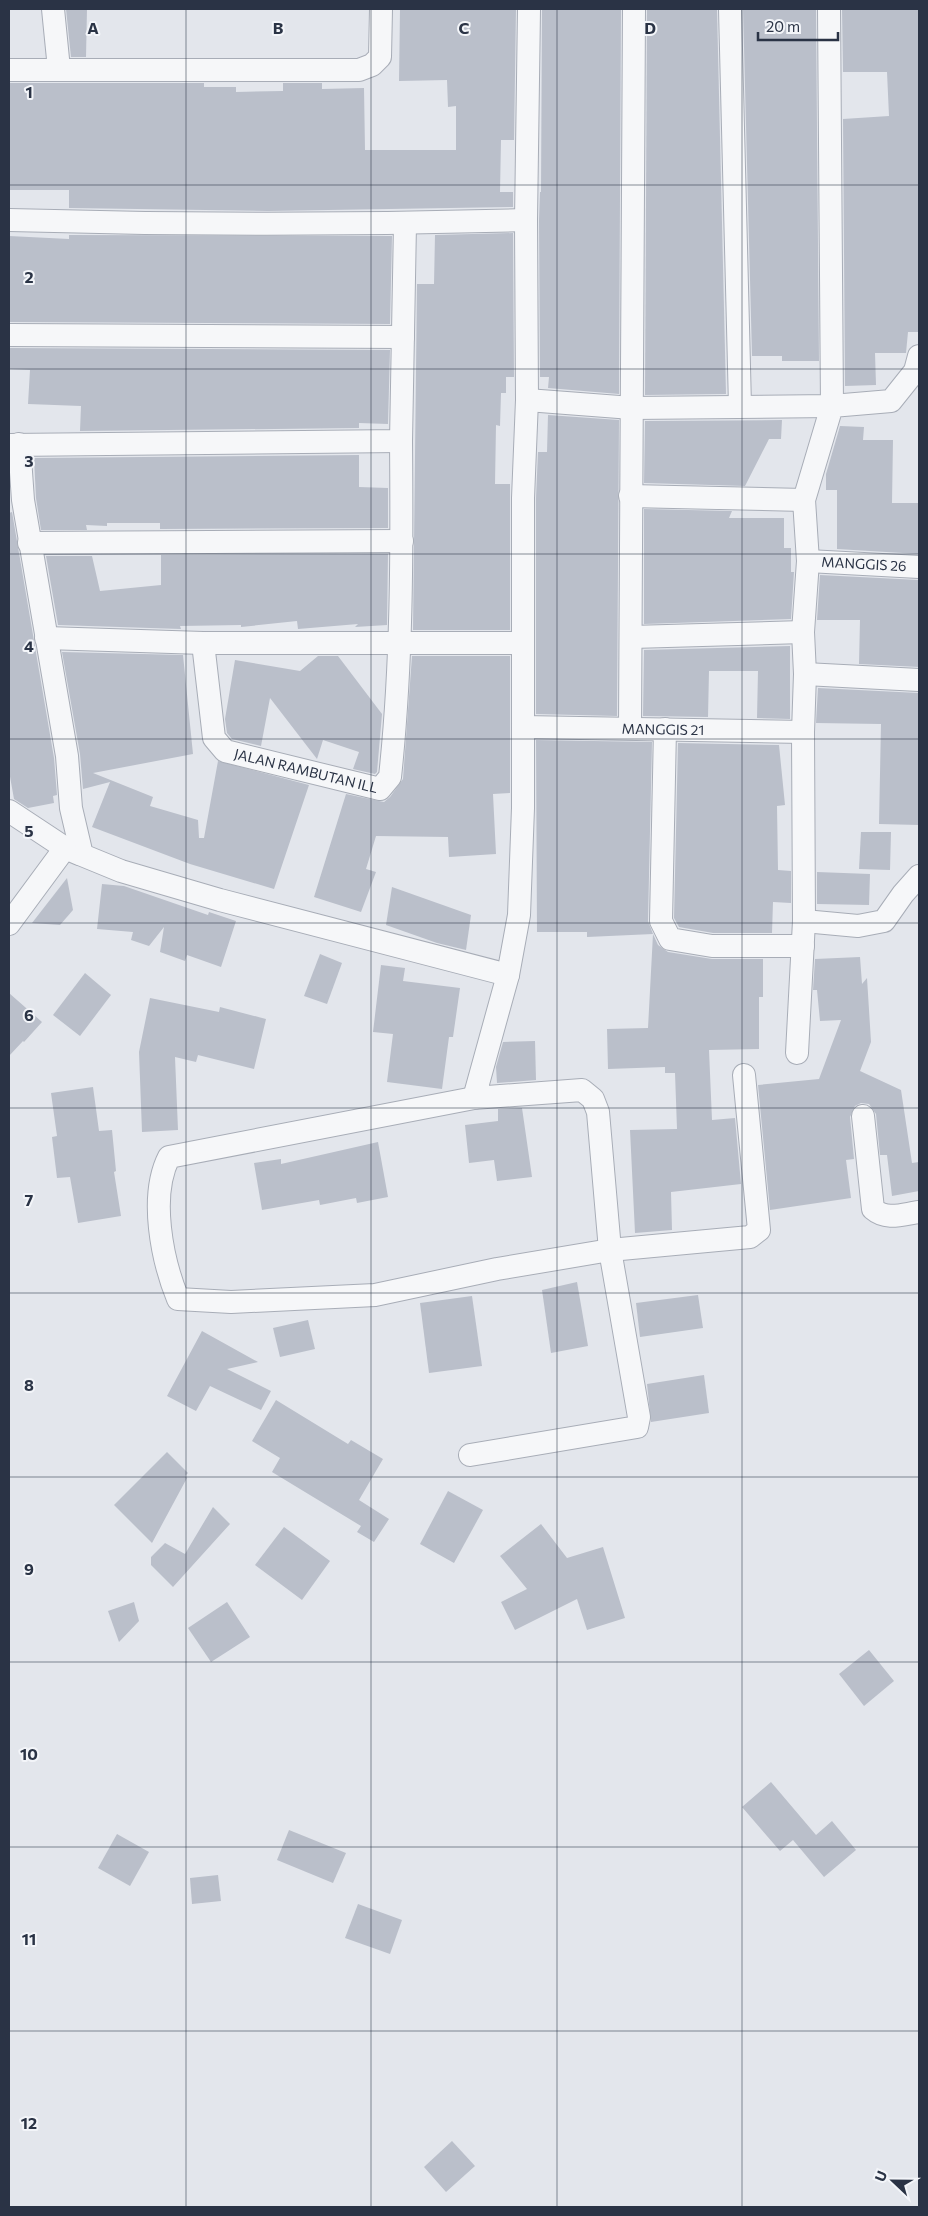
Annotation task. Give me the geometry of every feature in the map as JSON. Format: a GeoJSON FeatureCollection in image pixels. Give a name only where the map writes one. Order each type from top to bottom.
{"type":"FeatureCollection","features":[{"type":"Feature","properties":{"kind":"street"},"geometry":{"type":"LineString","coordinates":[[54,9],[59,69]]}},
{"type":"Feature","properties":{"kind":"street"},"geometry":{"type":"LineString","coordinates":[[9,70],[359,70],[372,64],[380,56],[382,9]]}},
{"type":"Feature","properties":{"kind":"street"},"geometry":{"type":"LineString","coordinates":[[474,1098],[508,975],[519,915],[523,808],[523,498],[527,400],[526,220],[529,9]]}},
{"type":"Feature","properties":{"kind":"street"},"geometry":{"type":"LineString","coordinates":[[630,727],[632,638],[630,496],[634,9]]}},
{"type":"Feature","properties":{"kind":"street"},"geometry":{"type":"LineString","coordinates":[[730,9],[740,406]]}},
{"type":"Feature","properties":{"kind":"street"},"geometry":{"type":"LineString","coordinates":[[797,1053],[804,921],[803,732],[805,674],[803,632],[808,561],[804,500],[832,406],[829,9]]}},
{"type":"Feature","properties":{"kind":"street"},"geometry":{"type":"LineString","coordinates":[[9,220],[137,224],[405,224],[526,220]]}},
{"type":"Feature","properties":{"kind":"street"},"geometry":{"type":"LineString","coordinates":[[399,643],[402,541],[401,441],[405,224]]}},
{"type":"Feature","properties":{"kind":"street"},"geometry":{"type":"LineString","coordinates":[[9,335],[403,337]]}},
{"type":"Feature","properties":{"kind":"street"},"geometry":{"type":"LineString","coordinates":[[527,400],[632,408],[832,406],[891,401],[918,365]]}},
{"type":"Feature","properties":{"kind":"street"},"geometry":{"type":"LineString","coordinates":[[9,924],[74,852],[67,756],[29,543],[14,444],[401,441]]}},
{"type":"Feature","properties":{"kind":"street"},"geometry":{"type":"LineString","coordinates":[[630,496],[804,500]]}},
{"type":"Feature","properties":{"kind":"street"},"geometry":{"type":"LineString","coordinates":[[29,543],[402,541]]}},
{"type":"Feature","properties":{"kind":"street","name":"MANGGIS 26"},"geometry":{"type":"LineString","coordinates":[[808,561],[919,567]]}},
{"type":"Feature","properties":{"kind":"street"},"geometry":{"type":"LineString","coordinates":[[632,638],[803,632]]}},
{"type":"Feature","properties":{"kind":"street"},"geometry":{"type":"LineString","coordinates":[[46,638],[203,643],[522,643]]}},
{"type":"Feature","properties":{"kind":"street","name":"JALAN RAMBUTAN ILL"},"geometry":{"type":"LineString","coordinates":[[203,643],[214,738],[225,750],[380,789],[390,777],[399,643]]}},
{"type":"Feature","properties":{"kind":"street"},"geometry":{"type":"LineString","coordinates":[[805,674],[919,680]]}},
{"type":"Feature","properties":{"kind":"street","name":"MANGGIS 21"},"geometry":{"type":"LineString","coordinates":[[523,727],[630,727],[665,730],[803,732]]}},
{"type":"Feature","properties":{"kind":"street"},"geometry":{"type":"LineString","coordinates":[[665,730],[661,921],[670,939],[712,946],[802,946]]}},
{"type":"Feature","properties":{"kind":"street"},"geometry":{"type":"LineString","coordinates":[[9,811],[74,852],[121,871],[220,900],[508,975]]}},
{"type":"Feature","properties":{"kind":"street"},"geometry":{"type":"LineString","coordinates":[[804,921],[858,926],[884,921],[903,894],[919,876]]}},
{"type":"Feature","properties":{"kind":"street"},"geometry":{"type":"LineString","coordinates":[[470,1456],[637,1427],[639,1417],[610,1250],[598,1112],[594,1099],[582,1090],[474,1098],[169,1157],[160,1183],[159,1214],[170,1278],[178,1299],[231,1302],[375,1295],[497,1269],[610,1250],[750,1237],[759,1230],[744,1075]]}},
{"type":"Feature","properties":{"kind":"street"},"geometry":{"type":"LineString","coordinates":[[863,1116],[873,1209],[879,1214],[887,1216],[919,1212]]}},
{"type":"Feature","properties":{"kind":"building"},"geometry":{"type":"Polygon","coordinates":[[[66,9],[87,9],[86,57],[71,57],[66,9]]]}},
{"type":"Feature","properties":{"kind":"building"},"geometry":{"type":"Polygon","coordinates":[[[400,9],[516,9],[514,140],[501,140],[500,192],[513,192],[513,207],[268,211],[69,208],[69,190],[9,190],[10,83],[204,83],[204,87],[236,87],[236,92],[283,91],[283,83],[322,83],[322,89],[364,88],[365,150],[456,150],[456,106],[448,107],[447,80],[399,81],[400,9]]]}},
{"type":"Feature","properties":{"kind":"building"},"geometry":{"type":"Polygon","coordinates":[[[542,9],[621,9],[619,394],[548,388],[549,377],[540,377],[539,220],[541,192],[542,9]]]}},
{"type":"Feature","properties":{"kind":"building"},"geometry":{"type":"Polygon","coordinates":[[[647,9],[717,9],[726,394],[645,395],[647,9]]]}},
{"type":"Feature","properties":{"kind":"building"},"geometry":{"type":"Polygon","coordinates":[[[743,9],[816,9],[819,361],[782,361],[782,356],[752,356],[743,9]]]}},
{"type":"Feature","properties":{"kind":"building"},"geometry":{"type":"Polygon","coordinates":[[[842,9],[918,9],[919,332],[908,332],[906,353],[875,353],[876,385],[845,386],[843,119],[889,116],[887,72],[843,72],[842,9]]]}},
{"type":"Feature","properties":{"kind":"building"},"geometry":{"type":"Polygon","coordinates":[[[513,233],[514,377],[506,377],[506,393],[501,393],[500,426],[496,425],[495,484],[510,484],[510,630],[413,630],[417,284],[434,284],[435,235],[513,233]]]}},
{"type":"Feature","properties":{"kind":"building"},"geometry":{"type":"Polygon","coordinates":[[[69,235],[392,236],[390,324],[9,322],[9,236],[69,239],[69,235]]]}},
{"type":"Feature","properties":{"kind":"building"},"geometry":{"type":"Polygon","coordinates":[[[9,348],[390,350],[388,424],[359,423],[359,428],[80,431],[81,406],[28,404],[30,370],[9,369],[9,348]]]}},
{"type":"Feature","properties":{"kind":"building"},"geometry":{"type":"Polygon","coordinates":[[[548,415],[619,420],[617,716],[536,714],[536,498],[538,452],[547,452],[548,415]]]}},
{"type":"Feature","properties":{"kind":"building"},"geometry":{"type":"Polygon","coordinates":[[[782,420],[781,439],[769,439],[745,486],[644,483],[645,421],[782,420]]]}},
{"type":"Feature","properties":{"kind":"building"},"geometry":{"type":"Polygon","coordinates":[[[840,426],[864,427],[863,440],[893,440],[892,503],[919,503],[919,554],[837,549],[837,490],[826,490],[826,474],[840,426]]]}},
{"type":"Feature","properties":{"kind":"building"},"geometry":{"type":"Polygon","coordinates":[[[359,455],[359,487],[388,488],[388,528],[160,529],[160,523],[107,523],[107,526],[86,525],[87,530],[41,530],[36,498],[34,458],[359,455]]]}},
{"type":"Feature","properties":{"kind":"building"},"geometry":{"type":"Polygon","coordinates":[[[644,509],[732,511],[729,518],[784,518],[784,548],[791,548],[791,572],[794,572],[791,619],[644,624],[644,509]]]}},
{"type":"Feature","properties":{"kind":"building"},"geometry":{"type":"Polygon","coordinates":[[[12,512],[54,758],[57,795],[53,796],[54,803],[28,808],[14,799],[9,771],[9,513],[12,512]]]}},
{"type":"Feature","properties":{"kind":"building"},"geometry":{"type":"Polygon","coordinates":[[[388,554],[387,625],[355,627],[358,624],[298,629],[297,621],[241,627],[241,625],[180,626],[181,629],[58,625],[46,556],[92,556],[100,591],[161,585],[161,555],[388,554]]]}},
{"type":"Feature","properties":{"kind":"building"},"geometry":{"type":"Polygon","coordinates":[[[820,575],[919,580],[919,667],[859,664],[860,620],[817,620],[820,575]]]}},
{"type":"Feature","properties":{"kind":"building"},"geometry":{"type":"Polygon","coordinates":[[[790,646],[790,719],[757,718],[758,671],[709,671],[708,717],[643,716],[644,650],[790,646]]]}},
{"type":"Feature","properties":{"kind":"building"},"geometry":{"type":"Polygon","coordinates":[[[62,652],[183,655],[193,754],[93,773],[153,797],[150,806],[198,820],[199,838],[204,838],[218,761],[309,785],[274,889],[190,864],[92,827],[110,782],[83,789],[80,754],[62,652]]]}},
{"type":"Feature","properties":{"kind":"building"},"geometry":{"type":"Polygon","coordinates":[[[318,656],[338,656],[382,714],[377,772],[375,774],[353,769],[359,752],[323,740],[317,759],[270,698],[261,746],[232,739],[227,733],[225,719],[235,660],[300,671],[318,656]]]}},
{"type":"Feature","properties":{"kind":"building"},"geometry":{"type":"Polygon","coordinates":[[[412,656],[510,656],[510,793],[493,794],[496,854],[449,857],[448,837],[376,836],[366,869],[376,872],[361,912],[314,897],[346,794],[384,802],[403,779],[412,656]]]}},
{"type":"Feature","properties":{"kind":"building"},"geometry":{"type":"Polygon","coordinates":[[[818,688],[919,693],[919,825],[879,824],[881,724],[816,723],[818,688]]]}},
{"type":"Feature","properties":{"kind":"building"},"geometry":{"type":"Polygon","coordinates":[[[536,740],[652,742],[648,921],[653,934],[587,937],[587,932],[537,932],[536,740]]]}},
{"type":"Feature","properties":{"kind":"building"},"geometry":{"type":"Polygon","coordinates":[[[678,743],[779,745],[785,805],[777,806],[778,870],[791,871],[791,903],[773,902],[772,933],[713,933],[679,927],[674,918],[678,743]]]}},
{"type":"Feature","properties":{"kind":"building"},"geometry":{"type":"Polygon","coordinates":[[[861,832],[891,832],[890,870],[859,869],[861,832]]]}},
{"type":"Feature","properties":{"kind":"building"},"geometry":{"type":"Polygon","coordinates":[[[817,872],[870,874],[869,905],[817,904],[817,872]]]}},
{"type":"Feature","properties":{"kind":"building"},"geometry":{"type":"Polygon","coordinates":[[[67,878],[73,910],[60,925],[32,923],[67,878]]]}},
{"type":"Feature","properties":{"kind":"building"},"geometry":{"type":"Polygon","coordinates":[[[102,884],[124,886],[208,915],[209,912],[236,921],[221,967],[187,955],[185,961],[160,952],[164,927],[149,946],[131,940],[133,932],[97,929],[102,884]]]}},
{"type":"Feature","properties":{"kind":"building"},"geometry":{"type":"Polygon","coordinates":[[[392,887],[471,915],[466,950],[437,943],[386,925],[392,887]]]}},
{"type":"Feature","properties":{"kind":"building"},"geometry":{"type":"Polygon","coordinates":[[[653,934],[658,945],[668,952],[712,959],[763,959],[763,997],[759,997],[759,1049],[709,1050],[712,1120],[735,1118],[741,1184],[671,1192],[672,1230],[635,1233],[630,1130],[677,1129],[675,1073],[665,1073],[665,1067],[608,1069],[607,1029],[648,1028],[653,934]]]}},
{"type":"Feature","properties":{"kind":"building"},"geometry":{"type":"Polygon","coordinates":[[[320,954],[342,963],[327,1004],[304,996],[320,954]]]}},
{"type":"Feature","properties":{"kind":"building"},"geometry":{"type":"Polygon","coordinates":[[[860,957],[862,984],[867,978],[871,1042],[860,1071],[901,1090],[912,1163],[919,1162],[919,1191],[892,1196],[887,1155],[880,1155],[876,1114],[869,1104],[861,1103],[855,1106],[850,1117],[854,1159],[846,1160],[851,1198],[770,1210],[758,1085],[819,1079],[841,1020],[820,1021],[817,990],[813,990],[815,959],[860,957]]]}},
{"type":"Feature","properties":{"kind":"building"},"geometry":{"type":"Polygon","coordinates":[[[381,965],[405,968],[403,981],[460,988],[453,1037],[449,1037],[442,1089],[387,1082],[393,1034],[373,1032],[381,965]]]}},
{"type":"Feature","properties":{"kind":"building"},"geometry":{"type":"Polygon","coordinates":[[[85,973],[111,995],[80,1036],[53,1015],[85,973]]]}},
{"type":"Feature","properties":{"kind":"building"},"geometry":{"type":"Polygon","coordinates":[[[9,993],[42,1022],[9,1056],[9,993]]]}},
{"type":"Feature","properties":{"kind":"building"},"geometry":{"type":"Polygon","coordinates":[[[150,998],[219,1012],[220,1007],[266,1019],[254,1069],[198,1055],[196,1062],[175,1057],[178,1130],[142,1132],[139,1052],[150,998]]]}},
{"type":"Feature","properties":{"kind":"building"},"geometry":{"type":"Polygon","coordinates":[[[535,1041],[536,1080],[497,1083],[496,1067],[503,1042],[535,1041]]]}},
{"type":"Feature","properties":{"kind":"building"},"geometry":{"type":"Polygon","coordinates":[[[93,1087],[99,1131],[112,1130],[116,1171],[114,1172],[121,1216],[78,1223],[70,1177],[57,1178],[52,1137],[57,1136],[51,1093],[93,1087]]]}},
{"type":"Feature","properties":{"kind":"building"},"geometry":{"type":"Polygon","coordinates":[[[522,1108],[532,1177],[497,1181],[494,1160],[469,1163],[465,1125],[498,1121],[498,1109],[522,1108]]]}},
{"type":"Feature","properties":{"kind":"building"},"geometry":{"type":"Polygon","coordinates":[[[378,1142],[388,1197],[357,1203],[356,1198],[320,1205],[319,1200],[262,1210],[254,1163],[281,1159],[281,1164],[378,1142]]]}},
{"type":"Feature","properties":{"kind":"building"},"geometry":{"type":"Polygon","coordinates":[[[577,1282],[588,1346],[551,1353],[542,1290],[577,1282]]]}},
{"type":"Feature","properties":{"kind":"building"},"geometry":{"type":"Polygon","coordinates":[[[698,1295],[703,1328],[640,1337],[636,1303],[698,1295]]]}},
{"type":"Feature","properties":{"kind":"building"},"geometry":{"type":"Polygon","coordinates":[[[472,1296],[482,1366],[429,1373],[420,1303],[472,1296]]]}},
{"type":"Feature","properties":{"kind":"building"},"geometry":{"type":"Polygon","coordinates":[[[308,1320],[315,1349],[280,1357],[273,1328],[308,1320]]]}},
{"type":"Feature","properties":{"kind":"building"},"geometry":{"type":"Polygon","coordinates":[[[202,1331],[258,1362],[227,1369],[271,1391],[261,1410],[210,1386],[196,1411],[167,1396],[202,1331]]]}},
{"type":"Feature","properties":{"kind":"building"},"geometry":{"type":"Polygon","coordinates":[[[704,1375],[709,1413],[651,1422],[647,1384],[704,1375]]]}},
{"type":"Feature","properties":{"kind":"building"},"geometry":{"type":"Polygon","coordinates":[[[276,1400],[348,1444],[351,1440],[383,1459],[359,1500],[389,1519],[374,1542],[357,1532],[361,1526],[272,1472],[280,1458],[252,1441],[276,1400]]]}},
{"type":"Feature","properties":{"kind":"building"},"geometry":{"type":"Polygon","coordinates":[[[167,1452],[188,1473],[152,1543],[114,1505],[167,1452]]]}},
{"type":"Feature","properties":{"kind":"building"},"geometry":{"type":"Polygon","coordinates":[[[448,1491],[483,1510],[454,1563],[420,1544],[448,1491]]]}},
{"type":"Feature","properties":{"kind":"building"},"geometry":{"type":"Polygon","coordinates":[[[213,1507],[230,1524],[173,1587],[151,1565],[151,1557],[165,1543],[185,1554],[213,1507]]]}},
{"type":"Feature","properties":{"kind":"building"},"geometry":{"type":"Polygon","coordinates":[[[541,1524],[567,1558],[603,1547],[625,1618],[587,1630],[577,1599],[515,1630],[501,1602],[527,1589],[500,1556],[541,1524]]]}},
{"type":"Feature","properties":{"kind":"building"},"geometry":{"type":"Polygon","coordinates":[[[284,1527],[330,1561],[302,1600],[255,1565],[284,1527]]]}},
{"type":"Feature","properties":{"kind":"building"},"geometry":{"type":"Polygon","coordinates":[[[134,1602],[139,1621],[119,1642],[108,1611],[134,1602]]]}},
{"type":"Feature","properties":{"kind":"building"},"geometry":{"type":"Polygon","coordinates":[[[227,1602],[250,1637],[211,1662],[188,1628],[227,1602]]]}},
{"type":"Feature","properties":{"kind":"building"},"geometry":{"type":"Polygon","coordinates":[[[869,1650],[894,1681],[864,1706],[839,1674],[869,1650]]]}},
{"type":"Feature","properties":{"kind":"building"},"geometry":{"type":"Polygon","coordinates":[[[771,1782],[816,1835],[832,1821],[856,1850],[824,1877],[793,1840],[780,1851],[742,1807],[771,1782]]]}},
{"type":"Feature","properties":{"kind":"building"},"geometry":{"type":"Polygon","coordinates":[[[289,1830],[346,1853],[333,1883],[277,1860],[289,1830]]]}},
{"type":"Feature","properties":{"kind":"building"},"geometry":{"type":"Polygon","coordinates":[[[117,1834],[149,1852],[130,1886],[98,1868],[117,1834]]]}},
{"type":"Feature","properties":{"kind":"building"},"geometry":{"type":"Polygon","coordinates":[[[218,1875],[221,1901],[192,1904],[190,1878],[218,1875]]]}},
{"type":"Feature","properties":{"kind":"building"},"geometry":{"type":"Polygon","coordinates":[[[358,1904],[402,1920],[390,1954],[345,1938],[358,1904]]]}},
{"type":"Feature","properties":{"kind":"building"},"geometry":{"type":"Polygon","coordinates":[[[452,2141],[475,2166],[446,2192],[424,2167],[452,2141]]]}}]}
